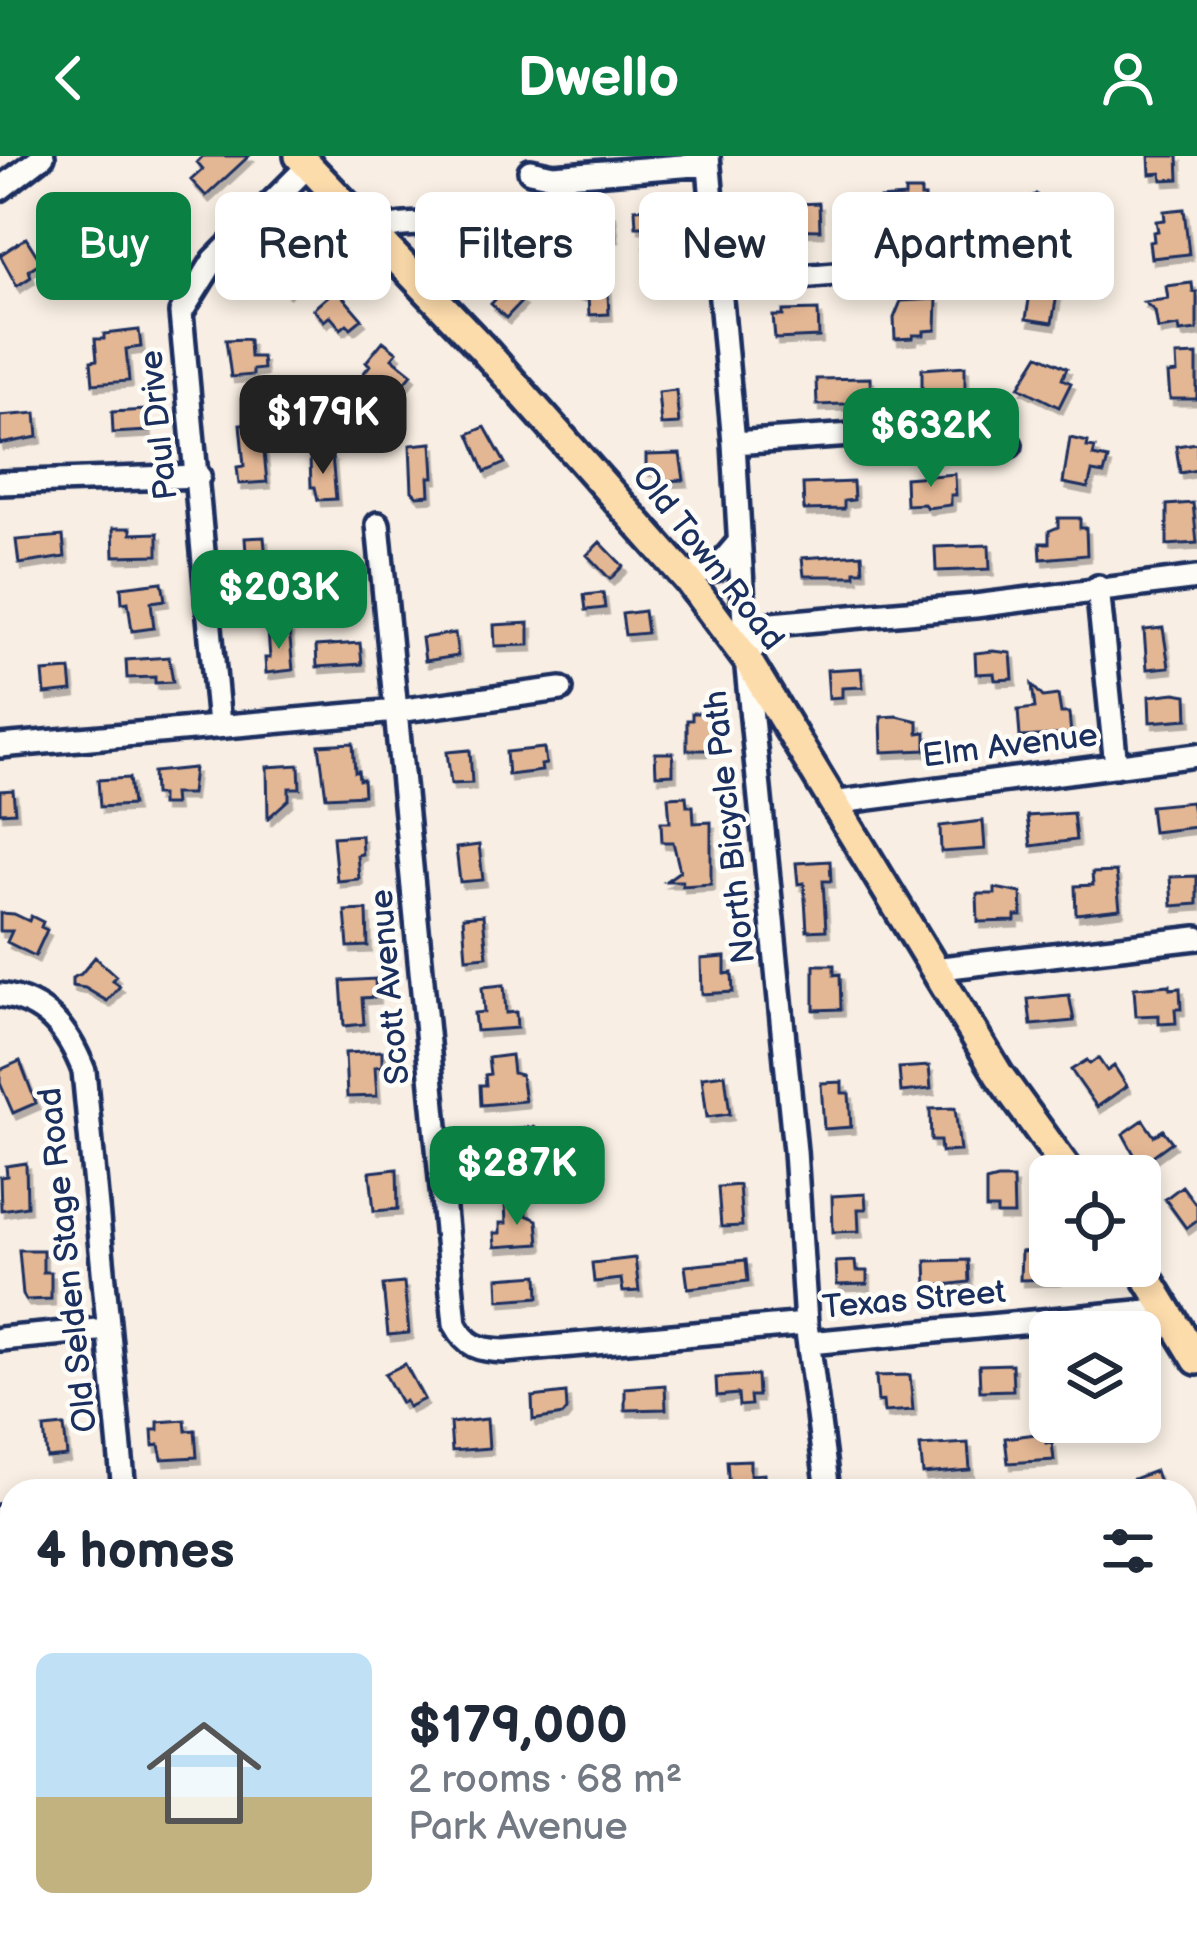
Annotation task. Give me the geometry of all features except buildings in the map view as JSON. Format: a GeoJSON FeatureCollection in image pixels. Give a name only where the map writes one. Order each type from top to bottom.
{"type":"FeatureCollection","features":[{"type":"Feature","properties":{"kind":"main road","name":"Old Town Road"},"geometry":{"type":"LineString","coordinates":[[303,161],[333,192]]}},
{"type":"Feature","properties":{"kind":"main road","name":"Old Town Road"},"geometry":{"type":"LineString","coordinates":[[391,253],[684,575],[746,658],[999,1075],[1057,1155]]}},
{"type":"Feature","properties":{"kind":"main road"},"geometry":{"type":"LineString","coordinates":[[1154,1287],[1197,1360]]}},
{"type":"Feature","properties":{"kind":"street"},"geometry":{"type":"LineString","coordinates":[[0,189],[43,156]]}},
{"type":"Feature","properties":{"kind":"street"},"geometry":{"type":"LineString","coordinates":[[530,171],[554,176],[708,160]]}},
{"type":"Feature","properties":{"kind":"street","name":"North Bicycle Path"},"geometry":{"type":"LineString","coordinates":[[708,160],[711,192]]}},
{"type":"Feature","properties":{"kind":"street","name":"Paul Drive"},"geometry":{"type":"LineString","coordinates":[[218,725],[181,313],[214,260],[303,161]]}},
{"type":"Feature","properties":{"kind":"street","name":"North Bicycle Path"},"geometry":{"type":"LineString","coordinates":[[722,300],[746,658],[795,1151],[807,1334],[826,1479]]}},
{"type":"Feature","properties":{"kind":"street"},"geometry":{"type":"LineString","coordinates":[[734,443],[984,426],[1010,445]]}},
{"type":"Feature","properties":{"kind":"street"},"geometry":{"type":"LineString","coordinates":[[0,483],[199,476]]}},
{"type":"Feature","properties":{"kind":"street"},"geometry":{"type":"LineString","coordinates":[[378,524],[397,711]]}},
{"type":"Feature","properties":{"kind":"street"},"geometry":{"type":"LineString","coordinates":[[684,575],[716,569],[739,541]]}},
{"type":"Feature","properties":{"kind":"street"},"geometry":{"type":"LineString","coordinates":[[746,658],[772,624],[975,606],[1197,578]]}},
{"type":"Feature","properties":{"kind":"street"},"geometry":{"type":"LineString","coordinates":[[1098,587],[1116,766]]}},
{"type":"Feature","properties":{"kind":"street"},"geometry":{"type":"LineString","coordinates":[[0,746],[397,711],[561,688]]}},
{"type":"Feature","properties":{"kind":"street","name":"Scott Avenue"},"geometry":{"type":"LineString","coordinates":[[397,711],[455,1324],[464,1341],[481,1350],[505,1351],[807,1334]]}},
{"type":"Feature","properties":{"kind":"street"},"geometry":{"type":"LineString","coordinates":[[757,754],[769,746],[797,744]]}},
{"type":"Feature","properties":{"kind":"street","name":"Elm Avenue"},"geometry":{"type":"LineString","coordinates":[[832,803],[1197,754]]}},
{"type":"Feature","properties":{"kind":"street"},"geometry":{"type":"LineString","coordinates":[[933,969],[1197,938]]}},
{"type":"Feature","properties":{"kind":"street","name":"Old Selden Stage Road"},"geometry":{"type":"LineString","coordinates":[[0,995],[22,998],[58,1022],[84,1071],[123,1479]]}},
{"type":"Feature","properties":{"kind":"street","name":"Texas Street"},"geometry":{"type":"LineString","coordinates":[[807,1334],[1169,1309]]}},
{"type":"Feature","properties":{"kind":"street"},"geometry":{"type":"LineString","coordinates":[[0,1340],[108,1329]]}}]}
